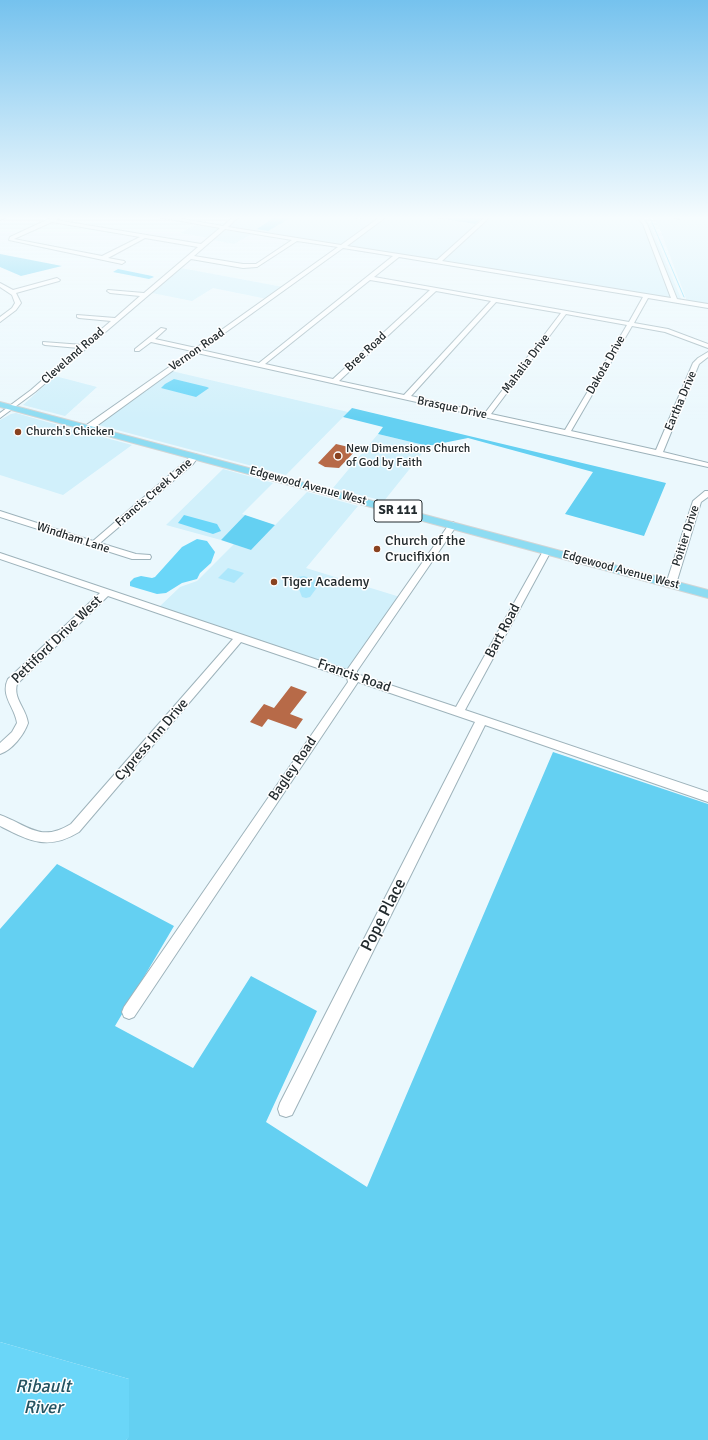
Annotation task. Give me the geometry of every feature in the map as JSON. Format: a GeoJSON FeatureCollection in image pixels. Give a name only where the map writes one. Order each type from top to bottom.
{"type":"FeatureCollection","features":[{"type":"Feature","properties":{"kind":"main road","name":"Edgewood Avenue West"},"geometry":{"type":"LineString","coordinates":[[0,404],[708,594]]}},
{"type":"Feature","properties":{"kind":"street"},"geometry":{"type":"LineString","coordinates":[[13,292],[42,284]]}},
{"type":"Feature","properties":{"kind":"street","name":"Cleveland Road"},"geometry":{"type":"LineString","coordinates":[[0,416],[12,408],[159,284]]}},
{"type":"Feature","properties":{"kind":"street","name":"Vernon Road"},"geometry":{"type":"LineString","coordinates":[[88,428],[290,284]]}},
{"type":"Feature","properties":{"kind":"street"},"geometry":{"type":"LineString","coordinates":[[259,366],[361,284]]}},
{"type":"Feature","properties":{"kind":"street"},"geometry":{"type":"LineString","coordinates":[[403,284],[673,331],[708,346]]}},
{"type":"Feature","properties":{"kind":"street"},"geometry":{"type":"LineString","coordinates":[[570,284],[708,306]]}},
{"type":"Feature","properties":{"kind":"street"},"geometry":{"type":"LineString","coordinates":[[668,284],[675,302]]}},
{"type":"Feature","properties":{"kind":"street"},"geometry":{"type":"LineString","coordinates":[[0,285],[13,292],[17,296],[18,303],[14,310],[0,320]]}},
{"type":"Feature","properties":{"kind":"street","name":"Bree Road"},"geometry":{"type":"LineString","coordinates":[[334,382],[434,290]]}},
{"type":"Feature","properties":{"kind":"street"},"geometry":{"type":"LineString","coordinates":[[110,291],[146,295]]}},
{"type":"Feature","properties":{"kind":"street","name":"Dakota Drive"},"geometry":{"type":"LineString","coordinates":[[567,432],[646,297]]}},
{"type":"Feature","properties":{"kind":"street"},"geometry":{"type":"LineString","coordinates":[[406,397],[495,300]]}},
{"type":"Feature","properties":{"kind":"street","name":"Mahalia Drive"},"geometry":{"type":"LineString","coordinates":[[487,415],[565,312]]}},
{"type":"Feature","properties":{"kind":"street"},"geometry":{"type":"LineString","coordinates":[[79,316],[116,320]]}},
{"type":"Feature","properties":{"kind":"street"},"geometry":{"type":"LineString","coordinates":[[137,350],[163,330]]}},
{"type":"Feature","properties":{"kind":"street","name":"Brasque Drive"},"geometry":{"type":"LineString","coordinates":[[150,340],[259,366],[567,432],[708,465]]}},
{"type":"Feature","properties":{"kind":"street"},"geometry":{"type":"LineString","coordinates":[[45,343],[83,347]]}},
{"type":"Feature","properties":{"kind":"street","name":"Eartha Drive"},"geometry":{"type":"LineString","coordinates":[[659,453],[696,363],[708,354]]}},
{"type":"Feature","properties":{"kind":"street","name":"Francis Creek Lane"},"geometry":{"type":"LineString","coordinates":[[94,544],[190,462],[195,456]]}},
{"type":"Feature","properties":{"kind":"street","name":"Poitier Drive"},"geometry":{"type":"LineString","coordinates":[[671,584],[697,501],[708,493]]}},
{"type":"Feature","properties":{"kind":"street","name":"Windham Lane"},"geometry":{"type":"LineString","coordinates":[[0,514],[135,557],[147,557]]}},
{"type":"Feature","properties":{"kind":"street","name":"Bagley Road"},"geometry":{"type":"LineString","coordinates":[[129,1012],[353,682],[352,671],[453,525]]}},
{"type":"Feature","properties":{"kind":"street","name":"Bart Road"},"geometry":{"type":"LineString","coordinates":[[459,712],[547,550]]}},
{"type":"Feature","properties":{"kind":"street","name":"Francis Road"},"geometry":{"type":"LineString","coordinates":[[0,556],[708,797]]}},
{"type":"Feature","properties":{"kind":"street","name":"Pettiford Drive West"},"geometry":{"type":"LineString","coordinates":[[0,750],[16,733],[22,722],[22,716],[10,694],[9,688],[12,682],[107,592]]}},
{"type":"Feature","properties":{"kind":"street","name":"Cypress Inn Drive"},"geometry":{"type":"LineString","coordinates":[[0,820],[33,835],[51,839],[59,838],[75,828],[240,637]]}},
{"type":"Feature","properties":{"kind":"street","name":"Pope Place"},"geometry":{"type":"LineString","coordinates":[[286,1109],[482,720]]}},
{"type":"Feature","properties":{"kind":"shaded area"},"geometry":{"type":"Polygon","coordinates":[[[162,284],[268,284],[283,287],[267,299],[213,288],[192,301],[152,293],[162,284]]]}},
{"type":"Feature","properties":{"kind":"shaded area"},"geometry":{"type":"Polygon","coordinates":[[[580,284],[675,284],[682,301],[580,284]]]}},
{"type":"Feature","properties":{"kind":"shaded area"},"geometry":{"type":"Polygon","coordinates":[[[681,284],[708,284],[708,305],[687,301],[681,284]]]}},
{"type":"Feature","properties":{"kind":"shaded area"},"geometry":{"type":"Polygon","coordinates":[[[167,370],[348,412],[286,475],[91,423],[167,370]]]}},
{"type":"Feature","properties":{"kind":"shaded area"},"geometry":{"type":"Polygon","coordinates":[[[55,376],[97,387],[65,416],[23,405],[55,376]]]}},
{"type":"Feature","properties":{"kind":"shaded area"},"geometry":{"type":"Polygon","coordinates":[[[352,408],[666,483],[644,536],[565,514],[593,472],[468,438],[428,446],[378,434],[383,427],[343,417],[352,408]]]}},
{"type":"Feature","properties":{"kind":"shaded area"},"geometry":{"type":"Polygon","coordinates":[[[16,413],[132,445],[63,495],[0,475],[0,420],[16,413]]]}},
{"type":"Feature","properties":{"kind":"shaded area"},"geometry":{"type":"Polygon","coordinates":[[[378,434],[428,446],[384,501],[333,488],[378,434]]]}},
{"type":"Feature","properties":{"kind":"shaded area"},"geometry":{"type":"Polygon","coordinates":[[[223,469],[273,483],[242,514],[245,515],[221,540],[166,525],[223,469]]]}},
{"type":"Feature","properties":{"kind":"shaded area","name":"Tiger Academy"},"geometry":{"type":"Polygon","coordinates":[[[307,492],[358,506],[306,568],[400,597],[348,671],[159,607],[180,587],[197,581],[234,544],[251,550],[307,492]]]}},
{"type":"Feature","properties":{"kind":"shaded area"},"geometry":{"type":"Polygon","coordinates":[[[245,515],[275,525],[251,550],[221,540],[245,515]]]}},
{"type":"Feature","properties":{"kind":"shaded area"},"geometry":{"type":"Polygon","coordinates":[[[228,568],[244,573],[234,583],[218,578],[228,568]]]}},
{"type":"Feature","properties":{"kind":"shaded area"},"geometry":{"type":"Polygon","coordinates":[[[304,576],[321,582],[310,597],[306,598],[302,597],[295,579],[297,577],[304,576]]]}},
{"type":"Feature","properties":{"kind":"shaded area"},"geometry":{"type":"Polygon","coordinates":[[[553,752],[708,804],[708,1440],[126,1440],[129,1436],[129,1379],[0,1342],[0,929],[57,864],[174,926],[115,1026],[193,1068],[251,976],[317,1011],[266,1122],[367,1187],[553,752]]]}},
{"type":"Feature","properties":{"kind":"water"},"geometry":{"type":"Polygon","coordinates":[[[174,379],[209,388],[196,397],[161,388],[174,379]]]}},
{"type":"Feature","properties":{"kind":"water"},"geometry":{"type":"Polygon","coordinates":[[[184,515],[217,524],[221,531],[213,534],[178,523],[184,515]]]}},
{"type":"Feature","properties":{"kind":"water"},"geometry":{"type":"Polygon","coordinates":[[[197,539],[207,541],[215,552],[211,563],[200,573],[197,579],[182,583],[166,593],[157,594],[130,586],[130,582],[134,578],[141,576],[152,578],[155,577],[182,547],[197,539]]]}},
{"type":"Feature","properties":{"kind":"water","name":"Ribault River"},"geometry":{"type":"Polygon","coordinates":[[[0,1342],[129,1379],[129,1437],[126,1440],[0,1440],[0,1342]]]}},
{"type":"Feature","properties":{"kind":"building","name":"New Dimensions Church of God by Faith"},"geometry":{"type":"Polygon","coordinates":[[[336,444],[357,449],[339,468],[325,467],[318,463],[336,444]]]}},
{"type":"Feature","properties":{"kind":"building"},"geometry":{"type":"Polygon","coordinates":[[[291,686],[307,692],[290,714],[303,719],[296,729],[268,719],[262,727],[250,722],[264,704],[274,708],[291,686]]]}},
{"type":"Feature","properties":{"kind":"waterway"},"geometry":{"type":"LineString","coordinates":[[679,284],[684,297]]}},
{"type":"Feature","properties":{"kind":"place","name":"Church's Chicken"},"geometry":{"type":"Point","coordinates":[18,432]}},
{"type":"Feature","properties":{"kind":"place","name":"New Dimensions Church of God by Faith"},"geometry":{"type":"Point","coordinates":[338,456]}},
{"type":"Feature","properties":{"kind":"place","name":"Church of the Crucifixion"},"geometry":{"type":"Point","coordinates":[377,549]}},
{"type":"Feature","properties":{"kind":"place","name":"Tiger Academy"},"geometry":{"type":"Point","coordinates":[274,582]}}]}
